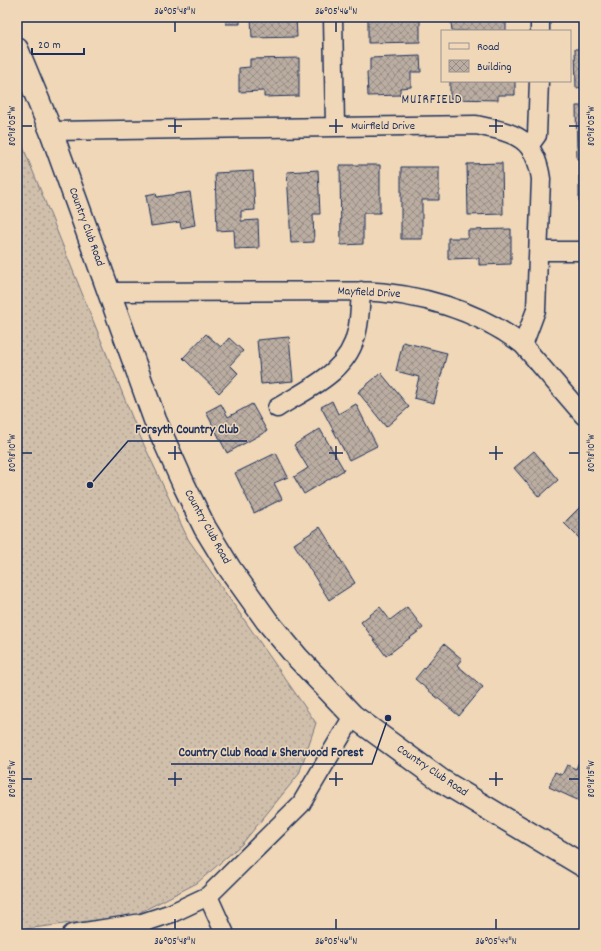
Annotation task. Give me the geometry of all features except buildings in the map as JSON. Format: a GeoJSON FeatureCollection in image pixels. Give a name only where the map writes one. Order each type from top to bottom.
{"type":"FeatureCollection","features":[{"type":"Feature","properties":{"kind":"main road","name":"Country Club Road"},"geometry":{"type":"LineString","coordinates":[[17,49],[51,131],[155,420],[205,528],[230,569],[267,620],[297,657],[353,716],[442,781],[584,866]]}},
{"type":"Feature","properties":{"kind":"street"},"geometry":{"type":"LineString","coordinates":[[333,17],[335,126]]}},
{"type":"Feature","properties":{"kind":"street"},"geometry":{"type":"LineString","coordinates":[[540,17],[540,30]]}},
{"type":"Feature","properties":{"kind":"street"},"geometry":{"type":"LineString","coordinates":[[529,146],[538,135],[539,82]]}},
{"type":"Feature","properties":{"kind":"street","name":"Muirfield Drive"},"geometry":{"type":"LineString","coordinates":[[51,131],[335,126],[476,126],[517,135],[529,146],[539,168],[541,179],[536,310],[523,345]]}},
{"type":"Feature","properties":{"kind":"street"},"geometry":{"type":"LineString","coordinates":[[539,251],[584,250]]}},
{"type":"Feature","properties":{"kind":"street"},"geometry":{"type":"LineString","coordinates":[[277,408],[334,372],[345,360],[353,346],[358,331],[361,291]]}},
{"type":"Feature","properties":{"kind":"street","name":"Mayfield Drive"},"geometry":{"type":"LineString","coordinates":[[109,292],[361,291],[392,292],[435,302],[483,320],[511,335],[523,345],[584,416]]}},
{"type":"Feature","properties":{"kind":"street"},"geometry":{"type":"LineString","coordinates":[[72,934],[142,923],[172,913],[208,896],[301,804],[353,716]]}},
{"type":"Feature","properties":{"kind":"street"},"geometry":{"type":"LineString","coordinates":[[208,896],[225,934]]}},
{"type":"Feature","properties":{"kind":"shaded area"},"geometry":{"type":"Polygon","coordinates":[[[17,132],[138,432],[188,539],[316,723],[299,774],[242,844],[197,883],[135,915],[17,930],[17,132]]]}},
{"type":"Feature","properties":{"kind":"place","name":"Forsyth Country Club"},"geometry":{"type":"Point","coordinates":[90,485]}},
{"type":"Feature","properties":{"kind":"place","name":"Country Club Road & Sherwood Forest"},"geometry":{"type":"Point","coordinates":[388,718]}},
{"type":"Feature","properties":{"kind":"district","name":"MUIRFIELD"},"geometry":{"type":"Point","coordinates":[432,100]}}]}
